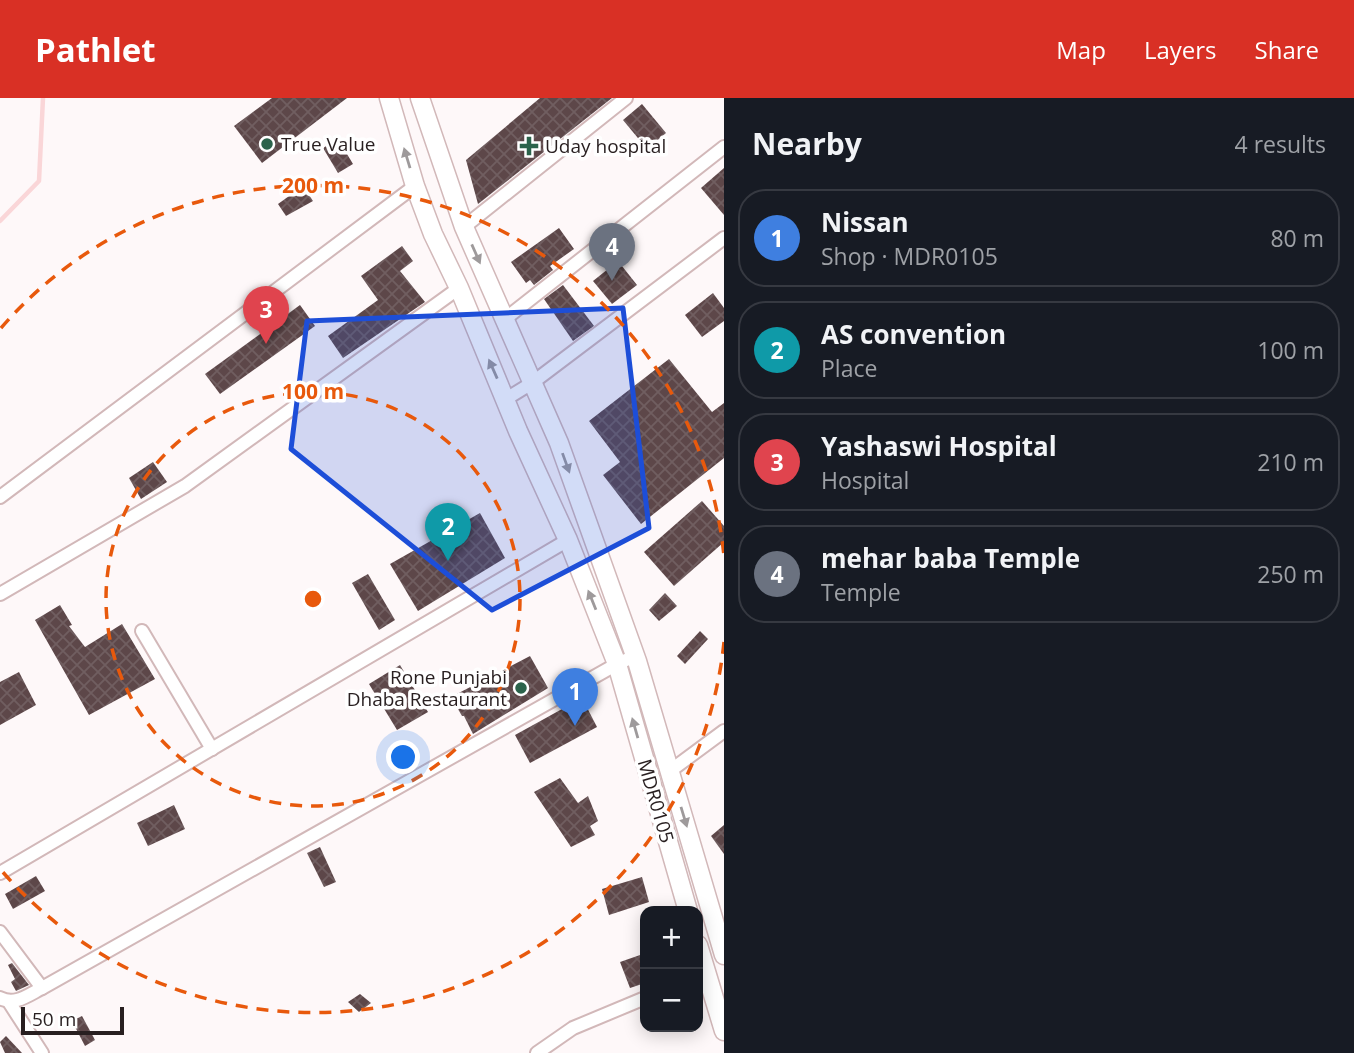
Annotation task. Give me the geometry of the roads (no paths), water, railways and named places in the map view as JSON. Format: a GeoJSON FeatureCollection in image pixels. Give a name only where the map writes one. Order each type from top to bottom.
{"type":"FeatureCollection","features":[{"type":"Feature","properties":{"kind":"main road","name":"MDR0105"},"geometry":{"type":"LineString","coordinates":[[389,98],[415,186],[433,234],[568,540],[617,664],[687,906]]}},
{"type":"Feature","properties":{"kind":"main road","name":"MDR0105"},"geometry":{"type":"LineString","coordinates":[[420,98],[464,227],[559,443],[635,656],[721,929],[724,955]]}},
{"type":"Feature","properties":{"kind":"main road"},"geometry":{"type":"LineString","coordinates":[[703,981],[724,1031]]}},
{"type":"Feature","properties":{"kind":"street"},"geometry":{"type":"LineString","coordinates":[[464,227],[626,98]]}},
{"type":"Feature","properties":{"kind":"street"},"geometry":{"type":"LineString","coordinates":[[505,319],[724,147]]}},
{"type":"Feature","properties":{"kind":"street"},"geometry":{"type":"LineString","coordinates":[[0,497],[415,186]]}},
{"type":"Feature","properties":{"kind":"street"},"geometry":{"type":"LineString","coordinates":[[506,398],[532,383],[724,238]]}},
{"type":"Feature","properties":{"kind":"street"},"geometry":{"type":"LineString","coordinates":[[0,594],[185,486],[459,288]]}},
{"type":"Feature","properties":{"kind":"street"},"geometry":{"type":"LineString","coordinates":[[0,873],[568,540]]}},
{"type":"Feature","properties":{"kind":"street"},"geometry":{"type":"LineString","coordinates":[[142,631],[212,750]]}},
{"type":"Feature","properties":{"kind":"street"},"geometry":{"type":"LineString","coordinates":[[4,1000],[18,1001],[42,988],[635,656]]}},
{"type":"Feature","properties":{"kind":"street"},"geometry":{"type":"LineString","coordinates":[[670,771],[724,731]]}},
{"type":"Feature","properties":{"kind":"street"},"geometry":{"type":"LineString","coordinates":[[0,932],[42,988]]}},
{"type":"Feature","properties":{"kind":"street"},"geometry":{"type":"LineString","coordinates":[[4,1000],[42,1053]]}},
{"type":"Feature","properties":{"kind":"street"},"geometry":{"type":"LineString","coordinates":[[537,1053],[573,1028],[640,1000]]}},
{"type":"Feature","properties":{"kind":"waterway"},"geometry":{"type":"LineString","coordinates":[[0,221],[39,181],[43,98]]}},
{"type":"Feature","properties":{"kind":"place","name":"True Value"},"geometry":{"type":"Point","coordinates":[267,144]}},
{"type":"Feature","properties":{"kind":"place","name":"Uday hospital"},"geometry":{"type":"Point","coordinates":[529,146]}},
{"type":"Feature","properties":{"kind":"place","name":"mehar baba Temple"},"geometry":{"type":"Point","coordinates":[612,281]}},
{"type":"Feature","properties":{"kind":"place","name":"Yashaswi Hospital"},"geometry":{"type":"Point","coordinates":[266,344]}},
{"type":"Feature","properties":{"kind":"place","name":"AS convention"},"geometry":{"type":"Point","coordinates":[448,561]}},
{"type":"Feature","properties":{"kind":"place","name":"Rone Punjabi Dhaba Restaurant"},"geometry":{"type":"Point","coordinates":[521,688]}},
{"type":"Feature","properties":{"kind":"place","name":"Nissan"},"geometry":{"type":"Point","coordinates":[575,726]}}]}
